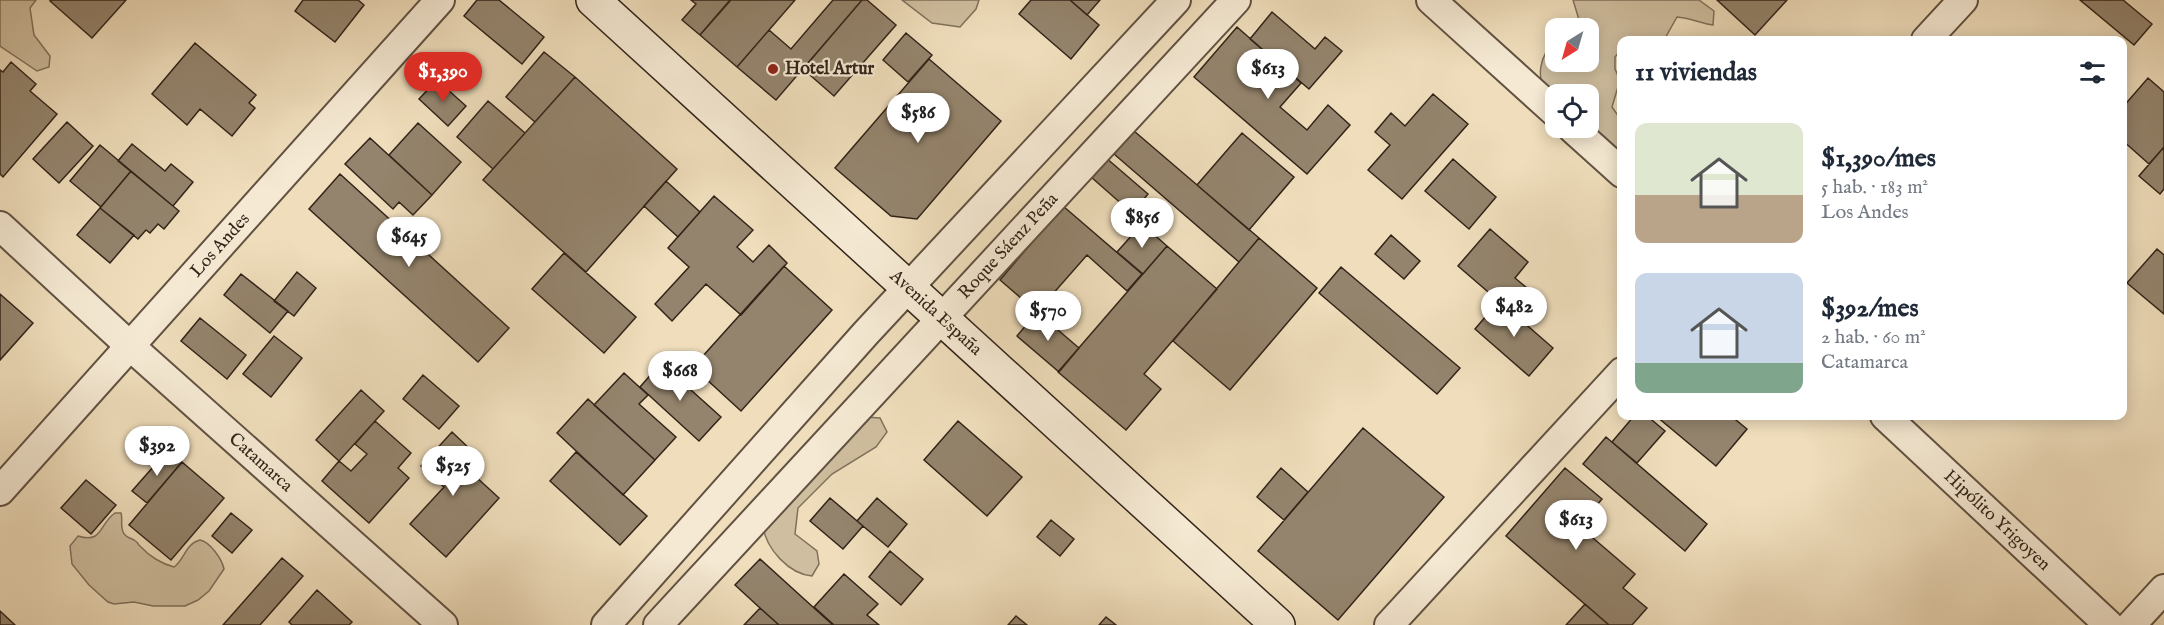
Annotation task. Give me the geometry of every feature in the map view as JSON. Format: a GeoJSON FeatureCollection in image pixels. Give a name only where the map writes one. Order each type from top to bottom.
{"type":"FeatureCollection","features":[{"type":"Feature","properties":{"kind":"main road","name":"Avenida España"},"geometry":{"type":"LineString","coordinates":[[593,0],[1278,625]]}},
{"type":"Feature","properties":{"kind":"street","name":"Los Andes"},"geometry":{"type":"LineString","coordinates":[[0,491],[440,0]]}},
{"type":"Feature","properties":{"kind":"street"},"geometry":{"type":"LineString","coordinates":[[606,625],[908,288],[1176,0]]}},
{"type":"Feature","properties":{"kind":"street","name":"Roque Sáenz Peña"},"geometry":{"type":"LineString","coordinates":[[657,625],[1236,0]]}},
{"type":"Feature","properties":{"kind":"street"},"geometry":{"type":"LineString","coordinates":[[1431,0],[1545,103]]}},
{"type":"Feature","properties":{"kind":"street"},"geometry":{"type":"LineString","coordinates":[[1930,36],[1963,0]]}},
{"type":"Feature","properties":{"kind":"street"},"geometry":{"type":"LineString","coordinates":[[1583,138],[1617,168]]}},
{"type":"Feature","properties":{"kind":"street","name":"Catamarca"},"geometry":{"type":"LineString","coordinates":[[0,226],[130,346],[443,625]]}},
{"type":"Feature","properties":{"kind":"street"},"geometry":{"type":"LineString","coordinates":[[1389,625],[1617,377]]}},
{"type":"Feature","properties":{"kind":"street","name":"Hipólito Yrigoyen"},"geometry":{"type":"LineString","coordinates":[[1889,420],[2109,625]]}},
{"type":"Feature","properties":{"kind":"street"},"geometry":{"type":"LineString","coordinates":[[2131,625],[2164,589]]}},
{"type":"Feature","properties":{"kind":"shaded area"},"geometry":{"type":"Polygon","coordinates":[[[0,0],[36,0],[30,8],[34,35],[50,56],[49,67],[37,71],[0,46],[0,0]]]}},
{"type":"Feature","properties":{"kind":"shaded area"},"geometry":{"type":"Polygon","coordinates":[[[902,0],[979,0],[976,9],[960,27],[932,23],[902,0]]]}},
{"type":"Feature","properties":{"kind":"shaded area"},"geometry":{"type":"Polygon","coordinates":[[[1573,0],[1699,0],[1714,11],[1713,25],[1677,17],[1666,36],[1617,36],[1615,69],[1617,90],[1612,107],[1617,114],[1617,149],[1610,147],[1599,138],[1599,84],[1545,84],[1545,88],[1540,74],[1545,54],[1545,72],[1599,72],[1599,18],[1578,18],[1573,0]]]}},
{"type":"Feature","properties":{"kind":"shaded area"},"geometry":{"type":"Polygon","coordinates":[[[850,416],[880,418],[887,432],[876,447],[832,474],[798,508],[795,534],[817,551],[819,564],[812,576],[803,574],[795,571],[780,559],[769,543],[763,526],[850,416]]]}},
{"type":"Feature","properties":{"kind":"shaded area"},"geometry":{"type":"Polygon","coordinates":[[[115,513],[121,513],[122,529],[125,535],[136,541],[148,554],[160,562],[174,567],[188,548],[200,540],[208,544],[215,552],[224,569],[209,591],[198,600],[185,606],[108,602],[89,585],[72,564],[70,546],[78,536],[86,538],[96,535],[115,513]]]}},
{"type":"Feature","properties":{"kind":"building"},"geometry":{"type":"Polygon","coordinates":[[[126,0],[92,38],[50,1],[126,0]]]}},
{"type":"Feature","properties":{"kind":"building"},"geometry":{"type":"Polygon","coordinates":[[[303,0],[358,0],[364,5],[335,42],[295,11],[303,0]]]}},
{"type":"Feature","properties":{"kind":"building"},"geometry":{"type":"Polygon","coordinates":[[[477,0],[499,0],[544,37],[522,64],[464,16],[477,0]]]}},
{"type":"Feature","properties":{"kind":"building"},"geometry":{"type":"Polygon","coordinates":[[[691,0],[730,1],[700,35],[682,20],[696,4],[691,0]]]}},
{"type":"Feature","properties":{"kind":"building"},"geometry":{"type":"Polygon","coordinates":[[[730,0],[795,0],[737,67],[700,35],[730,0]]]}},
{"type":"Feature","properties":{"kind":"building"},"geometry":{"type":"Polygon","coordinates":[[[833,0],[862,0],[776,100],[737,67],[769,30],[791,49],[833,0]]]}},
{"type":"Feature","properties":{"kind":"building"},"geometry":{"type":"Polygon","coordinates":[[[862,0],[867,0],[896,25],[834,96],[803,69],[862,0]]]}},
{"type":"Feature","properties":{"kind":"building"},"geometry":{"type":"Polygon","coordinates":[[[1031,0],[1070,0],[1099,25],[1071,59],[1019,14],[1031,0]]]}},
{"type":"Feature","properties":{"kind":"building"},"geometry":{"type":"Polygon","coordinates":[[[1070,0],[1100,0],[1087,15],[1070,0]]]}},
{"type":"Feature","properties":{"kind":"building"},"geometry":{"type":"Polygon","coordinates":[[[1717,0],[1787,0],[1755,35],[1717,0]]]}},
{"type":"Feature","properties":{"kind":"building"},"geometry":{"type":"Polygon","coordinates":[[[2080,0],[2123,0],[2152,24],[2134,45],[2127,39],[2127,36],[2123,36],[2080,0]]]}},
{"type":"Feature","properties":{"kind":"building"},"geometry":{"type":"Polygon","coordinates":[[[1272,12],[1315,49],[1325,37],[1342,51],[1309,89],[1250,39],[1272,12]]]}},
{"type":"Feature","properties":{"kind":"building"},"geometry":{"type":"Polygon","coordinates":[[[1237,27],[1301,83],[1280,107],[1307,130],[1328,105],[1350,125],[1307,174],[1194,77],[1237,27]]]}},
{"type":"Feature","properties":{"kind":"building"},"geometry":{"type":"Polygon","coordinates":[[[906,33],[932,55],[908,82],[883,60],[906,33]]]}},
{"type":"Feature","properties":{"kind":"building"},"geometry":{"type":"Polygon","coordinates":[[[195,43],[256,95],[249,103],[255,108],[232,136],[200,109],[187,125],[152,94],[195,43]]]}},
{"type":"Feature","properties":{"kind":"building"},"geometry":{"type":"Polygon","coordinates":[[[544,52],[575,77],[535,122],[506,97],[544,52]]]}},
{"type":"Feature","properties":{"kind":"building"},"geometry":{"type":"Polygon","coordinates":[[[929,59],[1001,121],[917,219],[891,216],[835,168],[929,59]]]}},
{"type":"Feature","properties":{"kind":"building"},"geometry":{"type":"Polygon","coordinates":[[[11,62],[36,84],[30,91],[57,114],[3,177],[0,174],[0,70],[3,72],[11,62]]]}},
{"type":"Feature","properties":{"kind":"building"},"geometry":{"type":"Polygon","coordinates":[[[575,77],[677,169],[586,272],[483,180],[575,77]]]}},
{"type":"Feature","properties":{"kind":"building"},"geometry":{"type":"Polygon","coordinates":[[[2148,78],[2164,92],[2164,147],[2149,164],[2127,144],[2127,102],[2148,78]]]}},
{"type":"Feature","properties":{"kind":"building"},"geometry":{"type":"Polygon","coordinates":[[[437,80],[466,106],[448,126],[419,99],[437,80]]]}},
{"type":"Feature","properties":{"kind":"building"},"geometry":{"type":"Polygon","coordinates":[[[1433,94],[1468,124],[1402,199],[1368,170],[1390,145],[1375,132],[1391,113],[1405,126],[1433,94]]]}},
{"type":"Feature","properties":{"kind":"building"},"geometry":{"type":"Polygon","coordinates":[[[488,101],[525,133],[493,169],[457,137],[488,101]]]}},
{"type":"Feature","properties":{"kind":"building"},"geometry":{"type":"Polygon","coordinates":[[[67,122],[93,146],[59,183],[33,159],[67,122]]]}},
{"type":"Feature","properties":{"kind":"building"},"geometry":{"type":"Polygon","coordinates":[[[418,123],[461,162],[432,195],[389,155],[418,123]]]}},
{"type":"Feature","properties":{"kind":"building"},"geometry":{"type":"Polygon","coordinates":[[[1134,131],[1259,238],[1239,262],[1114,154],[1134,131]]]}},
{"type":"Feature","properties":{"kind":"building"},"geometry":{"type":"Polygon","coordinates":[[[1242,133],[1294,177],[1249,230],[1197,185],[1242,133]]]}},
{"type":"Feature","properties":{"kind":"building"},"geometry":{"type":"Polygon","coordinates":[[[370,138],[432,195],[413,215],[399,202],[393,209],[345,164],[370,138]]]}},
{"type":"Feature","properties":{"kind":"building"},"geometry":{"type":"Polygon","coordinates":[[[132,144],[165,171],[171,164],[193,182],[173,206],[118,161],[132,144]]]}},
{"type":"Feature","properties":{"kind":"building"},"geometry":{"type":"Polygon","coordinates":[[[100,145],[131,171],[101,207],[70,181],[100,145]]]}},
{"type":"Feature","properties":{"kind":"building"},"geometry":{"type":"Polygon","coordinates":[[[2164,147],[2164,189],[2160,194],[2139,176],[2164,147]]]}},
{"type":"Feature","properties":{"kind":"building"},"geometry":{"type":"Polygon","coordinates":[[[1098,151],[1148,194],[1132,213],[1083,170],[1098,151]]]}},
{"type":"Feature","properties":{"kind":"building"},"geometry":{"type":"Polygon","coordinates":[[[1453,159],[1496,197],[1469,229],[1425,191],[1453,159]]]}},
{"type":"Feature","properties":{"kind":"building"},"geometry":{"type":"Polygon","coordinates":[[[131,171],[179,211],[164,229],[158,224],[150,233],[146,230],[138,239],[100,208],[131,171]]]}},
{"type":"Feature","properties":{"kind":"building"},"geometry":{"type":"Polygon","coordinates":[[[340,174],[509,328],[478,362],[309,209],[340,174]]]}},
{"type":"Feature","properties":{"kind":"building"},"geometry":{"type":"Polygon","coordinates":[[[666,181],[700,212],[678,237],[644,206],[666,181]]]}},
{"type":"Feature","properties":{"kind":"building"},"geometry":{"type":"Polygon","coordinates":[[[714,196],[753,230],[737,247],[753,262],[769,245],[787,263],[741,315],[706,284],[672,321],[655,304],[689,267],[668,248],[714,196]]]}},
{"type":"Feature","properties":{"kind":"building"},"geometry":{"type":"Polygon","coordinates":[[[1063,206],[1142,274],[1127,291],[1087,255],[1037,312],[1000,280],[1063,206]]]}},
{"type":"Feature","properties":{"kind":"building"},"geometry":{"type":"Polygon","coordinates":[[[100,208],[134,235],[110,263],[77,235],[100,208]]]}},
{"type":"Feature","properties":{"kind":"building"},"geometry":{"type":"Polygon","coordinates":[[[1142,224],[1167,246],[1143,274],[1117,252],[1142,224]]]}},
{"type":"Feature","properties":{"kind":"building"},"geometry":{"type":"Polygon","coordinates":[[[1490,229],[1528,262],[1515,278],[1534,294],[1516,316],[1458,266],[1490,229]]]}},
{"type":"Feature","properties":{"kind":"building"},"geometry":{"type":"Polygon","coordinates":[[[1391,235],[1420,261],[1404,279],[1375,254],[1391,235]]]}},
{"type":"Feature","properties":{"kind":"building"},"geometry":{"type":"Polygon","coordinates":[[[1259,238],[1317,288],[1230,390],[1173,341],[1259,238]]]}},
{"type":"Feature","properties":{"kind":"building"},"geometry":{"type":"Polygon","coordinates":[[[1167,246],[1217,289],[1144,374],[1161,389],[1126,430],[1058,372],[1167,246]]]}},
{"type":"Feature","properties":{"kind":"building"},"geometry":{"type":"Polygon","coordinates":[[[2157,249],[2164,255],[2164,314],[2127,283],[2157,249]]]}},
{"type":"Feature","properties":{"kind":"building"},"geometry":{"type":"Polygon","coordinates":[[[564,253],[636,317],[604,353],[532,289],[564,253]]]}},
{"type":"Feature","properties":{"kind":"building"},"geometry":{"type":"Polygon","coordinates":[[[784,266],[832,310],[741,411],[693,367],[784,266]]]}},
{"type":"Feature","properties":{"kind":"building"},"geometry":{"type":"Polygon","coordinates":[[[1341,267],[1460,368],[1437,394],[1319,293],[1341,267]]]}},
{"type":"Feature","properties":{"kind":"building"},"geometry":{"type":"Polygon","coordinates":[[[297,272],[316,288],[294,316],[274,301],[297,272]]]}},
{"type":"Feature","properties":{"kind":"building"},"geometry":{"type":"Polygon","coordinates":[[[241,274],[288,311],[270,333],[224,295],[241,274]]]}},
{"type":"Feature","properties":{"kind":"building"},"geometry":{"type":"Polygon","coordinates":[[[0,294],[33,323],[0,360],[0,294]]]}},
{"type":"Feature","properties":{"kind":"building"},"geometry":{"type":"Polygon","coordinates":[[[1499,301],[1553,348],[1529,376],[1475,329],[1499,301]]]}},
{"type":"Feature","properties":{"kind":"building"},"geometry":{"type":"Polygon","coordinates":[[[1037,312],[1079,348],[1059,372],[1017,336],[1037,312]]]}},
{"type":"Feature","properties":{"kind":"building"},"geometry":{"type":"Polygon","coordinates":[[[200,318],[246,355],[227,379],[181,341],[200,318]]]}},
{"type":"Feature","properties":{"kind":"building"},"geometry":{"type":"Polygon","coordinates":[[[274,336],[302,358],[271,397],[243,374],[274,336]]]}},
{"type":"Feature","properties":{"kind":"building"},"geometry":{"type":"Polygon","coordinates":[[[661,363],[721,417],[699,441],[640,387],[661,363]]]}},
{"type":"Feature","properties":{"kind":"building"},"geometry":{"type":"Polygon","coordinates":[[[624,373],[648,395],[639,404],[676,437],[655,460],[594,405],[624,373]]]}},
{"type":"Feature","properties":{"kind":"building"},"geometry":{"type":"Polygon","coordinates":[[[423,375],[459,406],[439,429],[403,399],[423,375]]]}},
{"type":"Feature","properties":{"kind":"building"},"geometry":{"type":"Polygon","coordinates":[[[361,390],[384,411],[339,461],[316,440],[361,390]]]}},
{"type":"Feature","properties":{"kind":"building"},"geometry":{"type":"Polygon","coordinates":[[[588,399],[655,460],[623,495],[557,433],[588,399]]]}},
{"type":"Feature","properties":{"kind":"building"},"geometry":{"type":"Polygon","coordinates":[[[1631,420],[1652,420],[1665,431],[1637,463],[1612,442],[1631,420]]]}},
{"type":"Feature","properties":{"kind":"building"},"geometry":{"type":"Polygon","coordinates":[[[1661,420],[1736,420],[1747,429],[1716,466],[1661,420]]]}},
{"type":"Feature","properties":{"kind":"building"},"geometry":{"type":"Polygon","coordinates":[[[375,421],[411,453],[398,468],[409,478],[369,523],[322,481],[339,461],[351,471],[367,454],[355,444],[375,421]]]}},
{"type":"Feature","properties":{"kind":"building"},"geometry":{"type":"Polygon","coordinates":[[[958,421],[1022,477],[987,516],[924,460],[958,421]]]}},
{"type":"Feature","properties":{"kind":"building"},"geometry":{"type":"Polygon","coordinates":[[[1363,428],[1444,497],[1338,620],[1258,551],[1363,428]]]}},
{"type":"Feature","properties":{"kind":"building"},"geometry":{"type":"Polygon","coordinates":[[[452,432],[474,453],[463,465],[499,498],[446,557],[410,524],[444,487],[421,466],[452,432]]]}},
{"type":"Feature","properties":{"kind":"building"},"geometry":{"type":"Polygon","coordinates":[[[1606,437],[1707,524],[1685,551],[1583,464],[1606,437]]]}},
{"type":"Feature","properties":{"kind":"building"},"geometry":{"type":"Polygon","coordinates":[[[168,450],[182,462],[147,503],[132,491],[168,450]]]}},
{"type":"Feature","properties":{"kind":"building"},"geometry":{"type":"Polygon","coordinates":[[[576,452],[647,516],[620,545],[550,481],[576,452]]]}},
{"type":"Feature","properties":{"kind":"building"},"geometry":{"type":"Polygon","coordinates":[[[182,462],[224,498],[171,560],[129,525],[182,462]]]}},
{"type":"Feature","properties":{"kind":"building"},"geometry":{"type":"Polygon","coordinates":[[[1281,468],[1308,492],[1284,520],[1257,497],[1281,468]]]}},
{"type":"Feature","properties":{"kind":"building"},"geometry":{"type":"Polygon","coordinates":[[[1565,468],[1602,499],[1579,526],[1635,574],[1623,588],[1647,608],[1632,625],[1609,625],[1506,536],[1565,468]]]}},
{"type":"Feature","properties":{"kind":"building"},"geometry":{"type":"Polygon","coordinates":[[[86,480],[116,505],[91,534],[61,508],[86,480]]]}},
{"type":"Feature","properties":{"kind":"building"},"geometry":{"type":"Polygon","coordinates":[[[830,498],[863,526],[843,549],[810,521],[830,498]]]}},
{"type":"Feature","properties":{"kind":"building"},"geometry":{"type":"Polygon","coordinates":[[[877,498],[907,524],[888,547],[857,521],[877,498]]]}},
{"type":"Feature","properties":{"kind":"building"},"geometry":{"type":"Polygon","coordinates":[[[231,513],[252,530],[232,553],[212,536],[231,513]]]}},
{"type":"Feature","properties":{"kind":"building"},"geometry":{"type":"Polygon","coordinates":[[[1051,520],[1074,539],[1060,556],[1037,537],[1051,520]]]}},
{"type":"Feature","properties":{"kind":"building"},"geometry":{"type":"Polygon","coordinates":[[[890,551],[923,579],[901,605],[869,577],[890,551]]]}},
{"type":"Feature","properties":{"kind":"building"},"geometry":{"type":"Polygon","coordinates":[[[282,558],[303,576],[260,625],[223,625],[282,558]]]}},
{"type":"Feature","properties":{"kind":"building"},"geometry":{"type":"Polygon","coordinates":[[[760,559],[833,625],[779,625],[760,608],[735,585],[760,559]]]}},
{"type":"Feature","properties":{"kind":"building"},"geometry":{"type":"Polygon","coordinates":[[[844,574],[878,604],[867,615],[879,625],[834,625],[814,607],[844,574]]]}},
{"type":"Feature","properties":{"kind":"building"},"geometry":{"type":"Polygon","coordinates":[[[317,590],[352,622],[349,625],[292,625],[289,622],[317,590]]]}},
{"type":"Feature","properties":{"kind":"building"},"geometry":{"type":"Polygon","coordinates":[[[1585,604],[1609,625],[1566,625],[1585,604]]]}},
{"type":"Feature","properties":{"kind":"building"},"geometry":{"type":"Polygon","coordinates":[[[760,608],[779,625],[744,625],[760,608]]]}},
{"type":"Feature","properties":{"kind":"building"},"geometry":{"type":"Polygon","coordinates":[[[0,611],[15,625],[0,625],[0,611]]]}},
{"type":"Feature","properties":{"kind":"building"},"geometry":{"type":"Polygon","coordinates":[[[1016,616],[1027,625],[1008,625],[1016,616]]]}},
{"type":"Feature","properties":{"kind":"building"},"geometry":{"type":"Polygon","coordinates":[[[1106,617],[1116,625],[1099,625],[1106,617]]]}},
{"type":"Feature","properties":{"kind":"place","name":"Hotel Artur"},"geometry":{"type":"Point","coordinates":[773,69]}}]}
